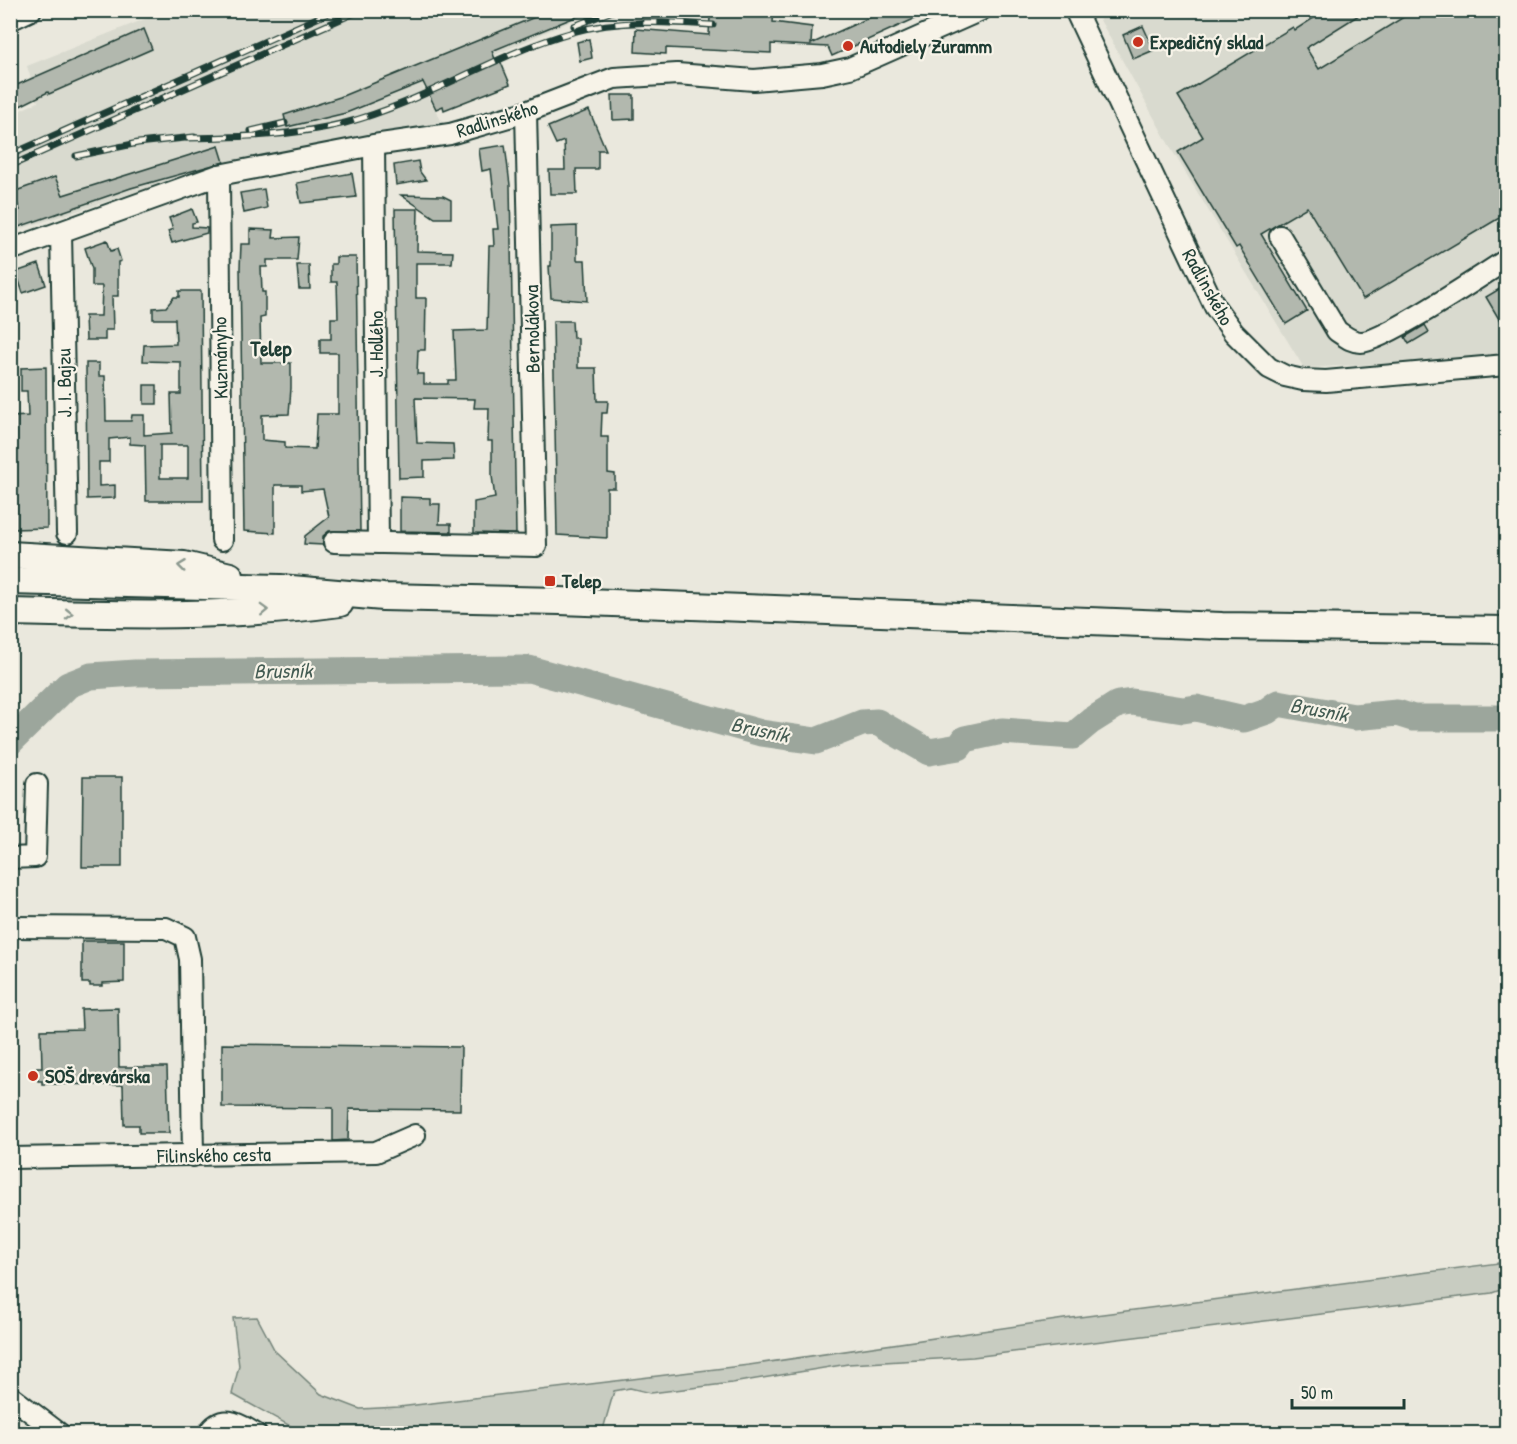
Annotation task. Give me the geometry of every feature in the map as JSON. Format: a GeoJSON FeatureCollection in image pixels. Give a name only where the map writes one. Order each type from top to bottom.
{"type":"FeatureCollection","features":[{"type":"Feature","properties":{"kind":"main road"},"geometry":{"type":"LineString","coordinates":[[10,555],[184,565],[280,588]]}},
{"type":"Feature","properties":{"kind":"main road"},"geometry":{"type":"LineString","coordinates":[[10,581],[280,588],[383,597],[560,601],[1222,626],[1506,630]]}},
{"type":"Feature","properties":{"kind":"main road"},"geometry":{"type":"LineString","coordinates":[[10,612],[138,615],[299,609],[383,597]]}},
{"type":"Feature","properties":{"kind":"street"},"geometry":{"type":"LineString","coordinates":[[10,20],[31,10]]}},
{"type":"Feature","properties":{"kind":"street","name":"Radlinského"},"geometry":{"type":"LineString","coordinates":[[10,250],[219,176],[375,145],[450,134],[526,112],[614,78],[677,74],[754,80],[841,70],[981,10]]}},
{"type":"Feature","properties":{"kind":"street","name":"Radlinského"},"geometry":{"type":"LineString","coordinates":[[1075,10],[1215,307],[1234,333],[1269,368],[1285,376],[1326,381],[1506,365]]}},
{"type":"Feature","properties":{"kind":"street","name":"Bernolákova"},"geometry":{"type":"LineString","coordinates":[[378,543],[536,546],[526,112]]}},
{"type":"Feature","properties":{"kind":"street","name":"J. Hollého"},"geometry":{"type":"LineString","coordinates":[[375,145],[378,543]]}},
{"type":"Feature","properties":{"kind":"street","name":"Kuzmányho"},"geometry":{"type":"LineString","coordinates":[[219,176],[222,540]]}},
{"type":"Feature","properties":{"kind":"street","name":"J. I. Bajzu"},"geometry":{"type":"LineString","coordinates":[[61,233],[67,533]]}},
{"type":"Feature","properties":{"kind":"street"},"geometry":{"type":"LineString","coordinates":[[1280,236],[1337,331],[1350,340],[1363,342],[1387,332],[1506,260]]}},
{"type":"Feature","properties":{"kind":"street"},"geometry":{"type":"LineString","coordinates":[[334,542],[378,543]]}},
{"type":"Feature","properties":{"kind":"street"},"geometry":{"type":"LineString","coordinates":[[10,858],[34,857],[37,784]]}},
{"type":"Feature","properties":{"kind":"street"},"geometry":{"type":"LineString","coordinates":[[10,927],[166,928],[185,937],[190,959],[193,1156]]}},
{"type":"Feature","properties":{"kind":"street","name":"Filinského cesta"},"geometry":{"type":"LineString","coordinates":[[10,1158],[376,1152],[415,1135]]}},
{"type":"Feature","properties":{"kind":"street"},"geometry":{"type":"LineString","coordinates":[[10,1396],[60,1434]]}},
{"type":"Feature","properties":{"kind":"street"},"geometry":{"type":"LineString","coordinates":[[208,1434],[219,1422],[230,1420],[256,1434]]}},
{"type":"Feature","properties":{"kind":"shaded area"},"geometry":{"type":"Polygon","coordinates":[[[165,11],[594,11],[423,87],[443,124],[224,164],[11,232],[10,115],[38,102],[27,66],[165,11]]]}},
{"type":"Feature","properties":{"kind":"shaded area"},"geometry":{"type":"Polygon","coordinates":[[[1095,11],[1506,11],[1506,357],[1304,368],[1173,152],[1095,11]]]}},
{"type":"Feature","properties":{"kind":"shaded area"},"geometry":{"type":"Polygon","coordinates":[[[1506,1262],[1506,1288],[1492,1293],[973,1357],[848,1364],[732,1383],[651,1393],[630,1388],[614,1391],[602,1433],[303,1433],[232,1394],[239,1366],[233,1318],[257,1317],[275,1351],[321,1394],[360,1409],[399,1407],[749,1365],[1064,1319],[1506,1262]]]}},
{"type":"Feature","properties":{"kind":"building"},"geometry":{"type":"Polygon","coordinates":[[[552,10],[590,11],[492,51],[495,59],[499,58],[510,84],[444,110],[443,106],[436,109],[423,82],[346,113],[287,127],[284,115],[340,97],[552,10]]]}},
{"type":"Feature","properties":{"kind":"building"},"geometry":{"type":"Polygon","coordinates":[[[719,10],[774,10],[773,22],[812,27],[811,44],[886,10],[934,10],[832,56],[828,47],[771,44],[771,53],[666,48],[666,54],[635,52],[636,29],[709,35],[710,17],[718,17],[719,10]]]}},
{"type":"Feature","properties":{"kind":"building"},"geometry":{"type":"Polygon","coordinates":[[[1326,10],[1367,10],[1306,48],[1319,69],[1415,10],[1506,10],[1506,214],[1363,299],[1307,207],[1261,234],[1307,311],[1286,324],[1239,246],[1236,248],[1178,152],[1203,137],[1178,96],[1293,27],[1295,30],[1326,10]]]}},
{"type":"Feature","properties":{"kind":"building","name":"Expedičný sklad"},"geometry":{"type":"Polygon","coordinates":[[[1143,26],[1154,50],[1133,59],[1123,35],[1143,26]]]}},
{"type":"Feature","properties":{"kind":"building"},"geometry":{"type":"Polygon","coordinates":[[[144,29],[152,49],[49,94],[48,92],[10,111],[10,88],[144,29]]]}},
{"type":"Feature","properties":{"kind":"building"},"geometry":{"type":"Polygon","coordinates":[[[589,39],[592,58],[580,61],[577,42],[589,39]]]}},
{"type":"Feature","properties":{"kind":"building"},"geometry":{"type":"Polygon","coordinates":[[[612,95],[634,95],[634,119],[613,120],[612,95]]]}},
{"type":"Feature","properties":{"kind":"building"},"geometry":{"type":"Polygon","coordinates":[[[589,110],[606,150],[598,150],[598,169],[576,169],[577,194],[550,194],[549,170],[565,170],[564,141],[556,144],[548,127],[589,110]]]}},
{"type":"Feature","properties":{"kind":"building"},"geometry":{"type":"Polygon","coordinates":[[[505,145],[510,185],[516,534],[474,533],[474,502],[495,498],[492,476],[492,441],[488,441],[489,408],[474,408],[475,399],[415,398],[417,443],[453,444],[454,460],[424,461],[424,477],[399,478],[395,209],[418,209],[417,251],[453,252],[452,263],[416,263],[416,298],[426,298],[425,350],[418,350],[417,374],[424,374],[424,384],[448,384],[448,380],[456,380],[454,331],[487,330],[489,246],[494,246],[493,229],[498,229],[491,169],[482,171],[479,149],[505,145]]]}},
{"type":"Feature","properties":{"kind":"building"},"geometry":{"type":"Polygon","coordinates":[[[219,146],[224,162],[131,188],[10,230],[10,213],[20,210],[13,192],[55,177],[63,195],[219,146]]]}},
{"type":"Feature","properties":{"kind":"building"},"geometry":{"type":"Polygon","coordinates":[[[418,161],[420,172],[426,180],[396,185],[394,165],[418,161]]]}},
{"type":"Feature","properties":{"kind":"building"},"geometry":{"type":"Polygon","coordinates":[[[352,173],[356,197],[301,203],[297,183],[352,173]]]}},
{"type":"Feature","properties":{"kind":"building"},"geometry":{"type":"Polygon","coordinates":[[[264,189],[267,208],[244,213],[240,193],[264,189]]]}},
{"type":"Feature","properties":{"kind":"building"},"geometry":{"type":"Polygon","coordinates":[[[401,195],[443,196],[451,200],[451,218],[435,218],[401,195]]]}},
{"type":"Feature","properties":{"kind":"building"},"geometry":{"type":"Polygon","coordinates":[[[192,209],[197,222],[192,223],[192,227],[207,228],[207,233],[172,243],[168,231],[173,229],[169,218],[192,209]]]}},
{"type":"Feature","properties":{"kind":"building"},"geometry":{"type":"Polygon","coordinates":[[[577,226],[577,260],[585,260],[587,301],[551,298],[549,266],[551,266],[551,227],[577,226]]]}},
{"type":"Feature","properties":{"kind":"building"},"geometry":{"type":"Polygon","coordinates":[[[250,229],[274,230],[273,238],[299,237],[297,260],[267,260],[267,267],[261,267],[262,292],[265,292],[265,317],[260,318],[261,363],[291,363],[289,414],[262,415],[262,440],[285,442],[285,448],[315,449],[317,414],[338,414],[338,353],[320,353],[320,339],[331,339],[331,318],[338,318],[337,282],[331,282],[331,264],[336,264],[336,257],[356,257],[360,531],[329,531],[323,536],[323,545],[304,544],[305,536],[329,517],[323,489],[301,491],[301,485],[275,485],[275,533],[244,531],[240,268],[241,244],[250,244],[250,229]]]}},
{"type":"Feature","properties":{"kind":"building"},"geometry":{"type":"Polygon","coordinates":[[[107,240],[111,251],[117,249],[121,261],[118,262],[118,296],[112,296],[113,330],[105,330],[105,340],[86,340],[85,316],[101,316],[102,286],[92,286],[92,269],[85,248],[107,240]]]}},
{"type":"Feature","properties":{"kind":"building"},"geometry":{"type":"Polygon","coordinates":[[[39,264],[46,285],[23,293],[16,272],[39,264]]]}},
{"type":"Feature","properties":{"kind":"building"},"geometry":{"type":"Polygon","coordinates":[[[297,265],[309,265],[310,289],[299,289],[297,265]]]}},
{"type":"Feature","properties":{"kind":"building"},"geometry":{"type":"Polygon","coordinates":[[[1506,285],[1506,331],[1486,297],[1506,285]]]}},
{"type":"Feature","properties":{"kind":"building"},"geometry":{"type":"Polygon","coordinates":[[[179,291],[201,291],[203,501],[146,501],[145,445],[130,444],[130,437],[109,439],[109,462],[99,462],[99,486],[115,485],[115,498],[87,499],[86,363],[99,363],[99,376],[105,376],[106,421],[131,421],[132,415],[144,415],[144,435],[172,433],[171,394],[181,394],[181,362],[143,361],[144,345],[176,344],[175,319],[153,319],[153,308],[166,307],[174,297],[179,297],[179,291]],[[160,445],[160,478],[188,478],[188,445],[160,445]]]}},
{"type":"Feature","properties":{"kind":"building"},"geometry":{"type":"Polygon","coordinates":[[[553,321],[572,321],[573,338],[578,338],[578,368],[596,368],[597,401],[608,401],[607,413],[602,413],[601,437],[608,437],[608,473],[615,474],[615,488],[607,488],[607,538],[557,535],[553,321]]]}},
{"type":"Feature","properties":{"kind":"building"},"geometry":{"type":"Polygon","coordinates":[[[1425,325],[1429,332],[1409,344],[1405,337],[1425,325]]]}},
{"type":"Feature","properties":{"kind":"building"},"geometry":{"type":"Polygon","coordinates":[[[46,367],[47,528],[13,529],[10,503],[10,417],[28,416],[27,391],[21,391],[21,368],[46,367]]]}},
{"type":"Feature","properties":{"kind":"building"},"geometry":{"type":"Polygon","coordinates":[[[144,385],[157,385],[157,404],[144,404],[144,385]]]}},
{"type":"Feature","properties":{"kind":"building"},"geometry":{"type":"Polygon","coordinates":[[[400,497],[430,498],[430,504],[440,504],[439,524],[451,524],[451,532],[400,531],[400,497]]]}},
{"type":"Feature","properties":{"kind":"building"},"geometry":{"type":"Polygon","coordinates":[[[83,777],[122,777],[122,867],[82,867],[83,777]]]}},
{"type":"Feature","properties":{"kind":"building"},"geometry":{"type":"Polygon","coordinates":[[[82,941],[124,941],[124,982],[103,983],[103,986],[90,986],[90,983],[82,983],[82,941]]]}},
{"type":"Feature","properties":{"kind":"building"},"geometry":{"type":"Polygon","coordinates":[[[118,1008],[119,1067],[167,1067],[169,1133],[139,1133],[139,1125],[124,1125],[123,1085],[42,1084],[42,1081],[38,1081],[37,1068],[42,1068],[41,1030],[82,1029],[81,1009],[118,1008]]]}},
{"type":"Feature","properties":{"kind":"building"},"geometry":{"type":"Polygon","coordinates":[[[222,1044],[461,1047],[460,1110],[349,1109],[348,1140],[333,1141],[333,1108],[222,1107],[222,1044]]]}},
{"type":"Feature","properties":{"kind":"waterway","name":"Brusník"},"geometry":{"type":"LineString","coordinates":[[10,742],[68,685],[91,676],[135,673],[529,669],[761,733],[816,741],[862,723],[877,722],[929,752],[959,747],[965,739],[1002,731],[1073,736],[1118,704],[1132,702],[1183,710],[1196,708],[1244,719],[1267,711],[1278,703],[1354,717],[1397,713],[1413,718],[1506,718]]}},
{"type":"Feature","properties":{"kind":"railway"},"geometry":{"type":"LineString","coordinates":[[10,155],[335,10]]}},
{"type":"Feature","properties":{"kind":"railway"},"geometry":{"type":"LineString","coordinates":[[10,166],[361,10]]}},
{"type":"Feature","properties":{"kind":"railway"},"geometry":{"type":"LineString","coordinates":[[574,26],[615,10]]}},
{"type":"Feature","properties":{"kind":"railway"},"geometry":{"type":"LineString","coordinates":[[187,138],[286,133],[345,123],[403,103],[544,41],[590,28],[643,22],[713,25]]}},
{"type":"Feature","properties":{"kind":"railway"},"geometry":{"type":"LineString","coordinates":[[251,131],[285,123]]}},
{"type":"Feature","properties":{"kind":"railway"},"geometry":{"type":"LineString","coordinates":[[76,156],[138,143],[194,137]]}},
{"type":"Feature","properties":{"kind":"place","name":"Expedičný sklad"},"geometry":{"type":"Point","coordinates":[1138,42]}},
{"type":"Feature","properties":{"kind":"place","name":"Autodiely Zuramm"},"geometry":{"type":"Point","coordinates":[848,46]}},
{"type":"Feature","properties":{"kind":"place","name":"Telep"},"geometry":{"type":"Point","coordinates":[550,581]}},
{"type":"Feature","properties":{"kind":"place","name":"SOŠ drevárska"},"geometry":{"type":"Point","coordinates":[33,1076]}},
{"type":"Feature","properties":{"kind":"district","name":"Telep"},"geometry":{"type":"Point","coordinates":[271,349]}}]}
